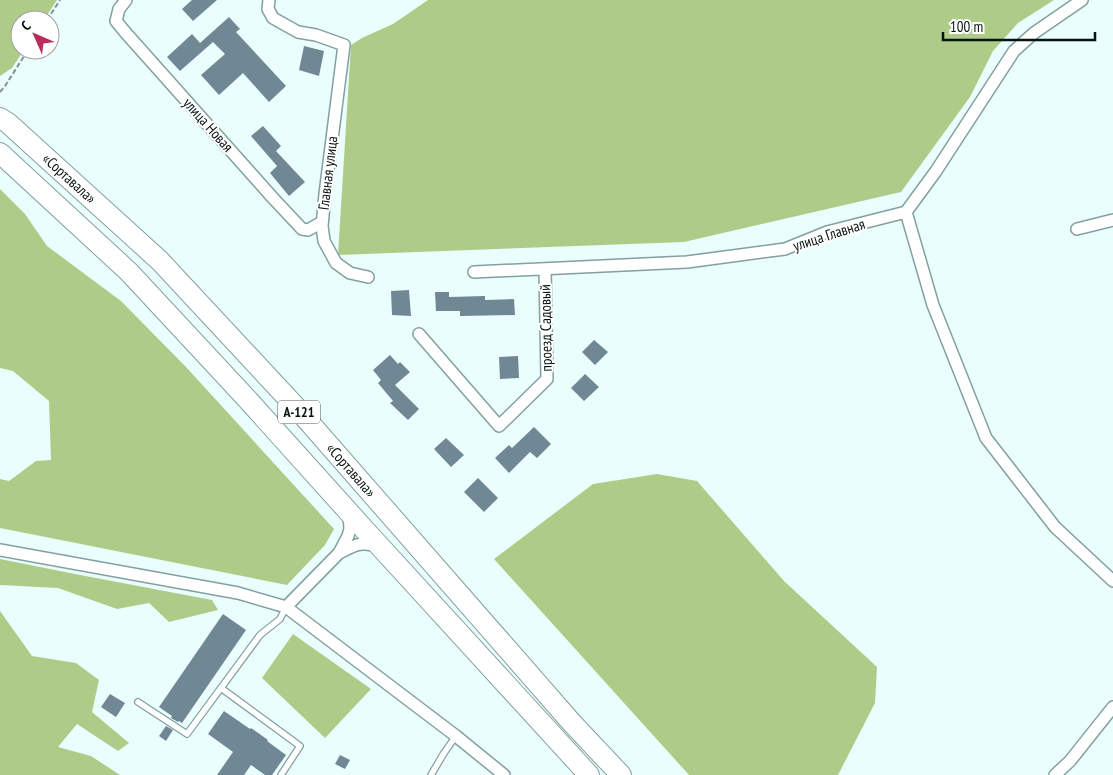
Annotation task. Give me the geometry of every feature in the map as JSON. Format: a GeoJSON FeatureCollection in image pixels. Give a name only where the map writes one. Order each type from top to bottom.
{"type":"FeatureCollection","features":[{"type":"Feature","properties":{"kind":"highway","name":"«Сортавала»"},"geometry":{"type":"LineString","coordinates":[[3,118],[160,261],[294,405],[547,694],[621,775]]}},
{"type":"Feature","properties":{"kind":"highway","name":"«Сортавала»"},"geometry":{"type":"LineString","coordinates":[[0,153],[129,272],[590,775]]}},
{"type":"Feature","properties":{"kind":"street","name":"улица Новая"},"geometry":{"type":"LineString","coordinates":[[126,0],[118,10],[116,21],[125,32],[302,229],[308,230],[322,222]]}},
{"type":"Feature","properties":{"kind":"street","name":"Главная улица"},"geometry":{"type":"LineString","coordinates":[[269,0],[268,9],[273,18],[298,32],[316,35],[344,45],[324,194],[322,226],[324,241],[336,263],[350,273],[368,277]]}},
{"type":"Feature","properties":{"kind":"street"},"geometry":{"type":"LineString","coordinates":[[1082,0],[1034,33],[1014,51],[947,155],[906,212],[933,305],[986,438],[1055,527],[1113,581]]}},
{"type":"Feature","properties":{"kind":"street","name":"улица Главная"},"geometry":{"type":"LineString","coordinates":[[474,272],[687,262],[785,249],[827,232],[906,212]]}},
{"type":"Feature","properties":{"kind":"street"},"geometry":{"type":"LineString","coordinates":[[1077,229],[1113,220]]}},
{"type":"Feature","properties":{"kind":"street","name":"проезд Садовый"},"geometry":{"type":"LineString","coordinates":[[418,334],[499,426],[547,379],[544,269]]}},
{"type":"Feature","properties":{"kind":"street"},"geometry":{"type":"LineString","coordinates":[[286,607],[339,553],[350,529],[349,512]]}},
{"type":"Feature","properties":{"kind":"street"},"geometry":{"type":"LineString","coordinates":[[339,553],[357,544],[366,543],[380,547]]}},
{"type":"Feature","properties":{"kind":"street"},"geometry":{"type":"LineString","coordinates":[[0,550],[238,593],[286,607],[456,736],[504,775]]}},
{"type":"Feature","properties":{"kind":"street"},"geometry":{"type":"LineString","coordinates":[[1055,775],[1070,761],[1113,707]]}},
{"type":"Feature","properties":{"kind":"lane"},"geometry":{"type":"LineString","coordinates":[[138,702],[187,734],[260,635],[280,619],[286,607]]}},
{"type":"Feature","properties":{"kind":"lane"},"geometry":{"type":"LineString","coordinates":[[221,688],[300,746],[281,775]]}},
{"type":"Feature","properties":{"kind":"lane"},"geometry":{"type":"LineString","coordinates":[[431,775],[456,736]]}},
{"type":"Feature","properties":{"kind":"path"},"geometry":{"type":"LineString","coordinates":[[0,92],[22,60]]}},
{"type":"Feature","properties":{"kind":"green space"},"geometry":{"type":"Polygon","coordinates":[[[0,0],[57,0],[50,10],[10,10],[10,60],[17,60],[12,68],[0,76],[0,0]]]}},
{"type":"Feature","properties":{"kind":"green space"},"geometry":{"type":"Polygon","coordinates":[[[428,0],[1054,0],[1018,23],[993,51],[970,97],[901,192],[684,242],[338,255],[351,45],[393,24],[428,0]]]}},
{"type":"Feature","properties":{"kind":"green space"},"geometry":{"type":"Polygon","coordinates":[[[0,189],[25,214],[47,246],[121,301],[186,367],[334,529],[325,545],[287,585],[0,528],[0,479],[9,481],[36,461],[51,460],[49,401],[13,371],[0,368],[0,189]]]}},
{"type":"Feature","properties":{"kind":"green space"},"geometry":{"type":"Polygon","coordinates":[[[657,474],[697,481],[784,581],[877,667],[875,703],[838,775],[689,775],[494,559],[593,484],[657,474]]]}},
{"type":"Feature","properties":{"kind":"green space"},"geometry":{"type":"Polygon","coordinates":[[[0,559],[212,600],[218,610],[169,622],[149,603],[117,609],[58,588],[0,585],[0,559]]]}},
{"type":"Feature","properties":{"kind":"green space"},"geometry":{"type":"Polygon","coordinates":[[[0,611],[32,656],[76,663],[99,680],[92,712],[129,743],[118,751],[77,724],[58,747],[91,756],[120,775],[0,775],[0,611]]]}},
{"type":"Feature","properties":{"kind":"green space"},"geometry":{"type":"Polygon","coordinates":[[[293,634],[371,689],[325,738],[262,678],[293,634]]]}},
{"type":"Feature","properties":{"kind":"building"},"geometry":{"type":"Polygon","coordinates":[[[192,0],[217,0],[193,21],[182,9],[192,0]]]}},
{"type":"Feature","properties":{"kind":"building"},"geometry":{"type":"Polygon","coordinates":[[[229,17],[240,29],[236,32],[286,86],[269,102],[243,73],[219,95],[201,75],[225,54],[213,42],[180,71],[167,57],[192,34],[200,43],[229,17]]]}},
{"type":"Feature","properties":{"kind":"building"},"geometry":{"type":"Polygon","coordinates":[[[304,46],[324,51],[319,76],[299,70],[304,46]]]}},
{"type":"Feature","properties":{"kind":"building"},"geometry":{"type":"Polygon","coordinates":[[[263,126],[281,146],[276,151],[305,182],[289,196],[270,173],[277,166],[251,136],[263,126]]]}},
{"type":"Feature","properties":{"kind":"building"},"geometry":{"type":"Polygon","coordinates":[[[409,290],[411,316],[392,315],[391,291],[409,290]]]}},
{"type":"Feature","properties":{"kind":"building"},"geometry":{"type":"Polygon","coordinates":[[[435,292],[449,292],[449,297],[485,296],[485,300],[514,299],[515,315],[460,316],[460,311],[436,311],[435,292]]]}},
{"type":"Feature","properties":{"kind":"building"},"geometry":{"type":"Polygon","coordinates":[[[594,340],[608,352],[595,365],[582,352],[594,340]]]}},
{"type":"Feature","properties":{"kind":"building"},"geometry":{"type":"Polygon","coordinates":[[[390,355],[398,364],[400,362],[410,372],[395,385],[419,409],[408,420],[390,403],[393,401],[378,383],[381,380],[373,370],[390,355]]]}},
{"type":"Feature","properties":{"kind":"building"},"geometry":{"type":"Polygon","coordinates":[[[518,356],[519,378],[500,379],[499,357],[518,356]]]}},
{"type":"Feature","properties":{"kind":"building"},"geometry":{"type":"Polygon","coordinates":[[[585,374],[599,387],[584,401],[571,388],[585,374]]]}},
{"type":"Feature","properties":{"kind":"building"},"geometry":{"type":"Polygon","coordinates":[[[534,427],[551,444],[537,458],[530,452],[509,473],[495,458],[509,445],[512,448],[534,427]]]}},
{"type":"Feature","properties":{"kind":"building"},"geometry":{"type":"Polygon","coordinates":[[[446,438],[464,455],[451,467],[434,449],[446,438]]]}},
{"type":"Feature","properties":{"kind":"building"},"geometry":{"type":"Polygon","coordinates":[[[478,478],[498,498],[484,512],[464,492],[478,478]]]}},
{"type":"Feature","properties":{"kind":"building"},"geometry":{"type":"Polygon","coordinates":[[[223,614],[246,630],[182,723],[178,722],[159,707],[223,614]]]}},
{"type":"Feature","properties":{"kind":"building"},"geometry":{"type":"Polygon","coordinates":[[[110,694],[125,703],[116,717],[101,707],[110,694]]]}},
{"type":"Feature","properties":{"kind":"building"},"geometry":{"type":"Polygon","coordinates":[[[224,711],[268,740],[286,755],[272,775],[265,775],[251,765],[244,775],[217,775],[233,752],[208,734],[224,711]]]}},
{"type":"Feature","properties":{"kind":"building"},"geometry":{"type":"Polygon","coordinates":[[[166,726],[173,730],[166,741],[159,736],[166,726]]]}},
{"type":"Feature","properties":{"kind":"building"},"geometry":{"type":"Polygon","coordinates":[[[340,755],[350,760],[345,769],[335,764],[340,755]]]}}]}
